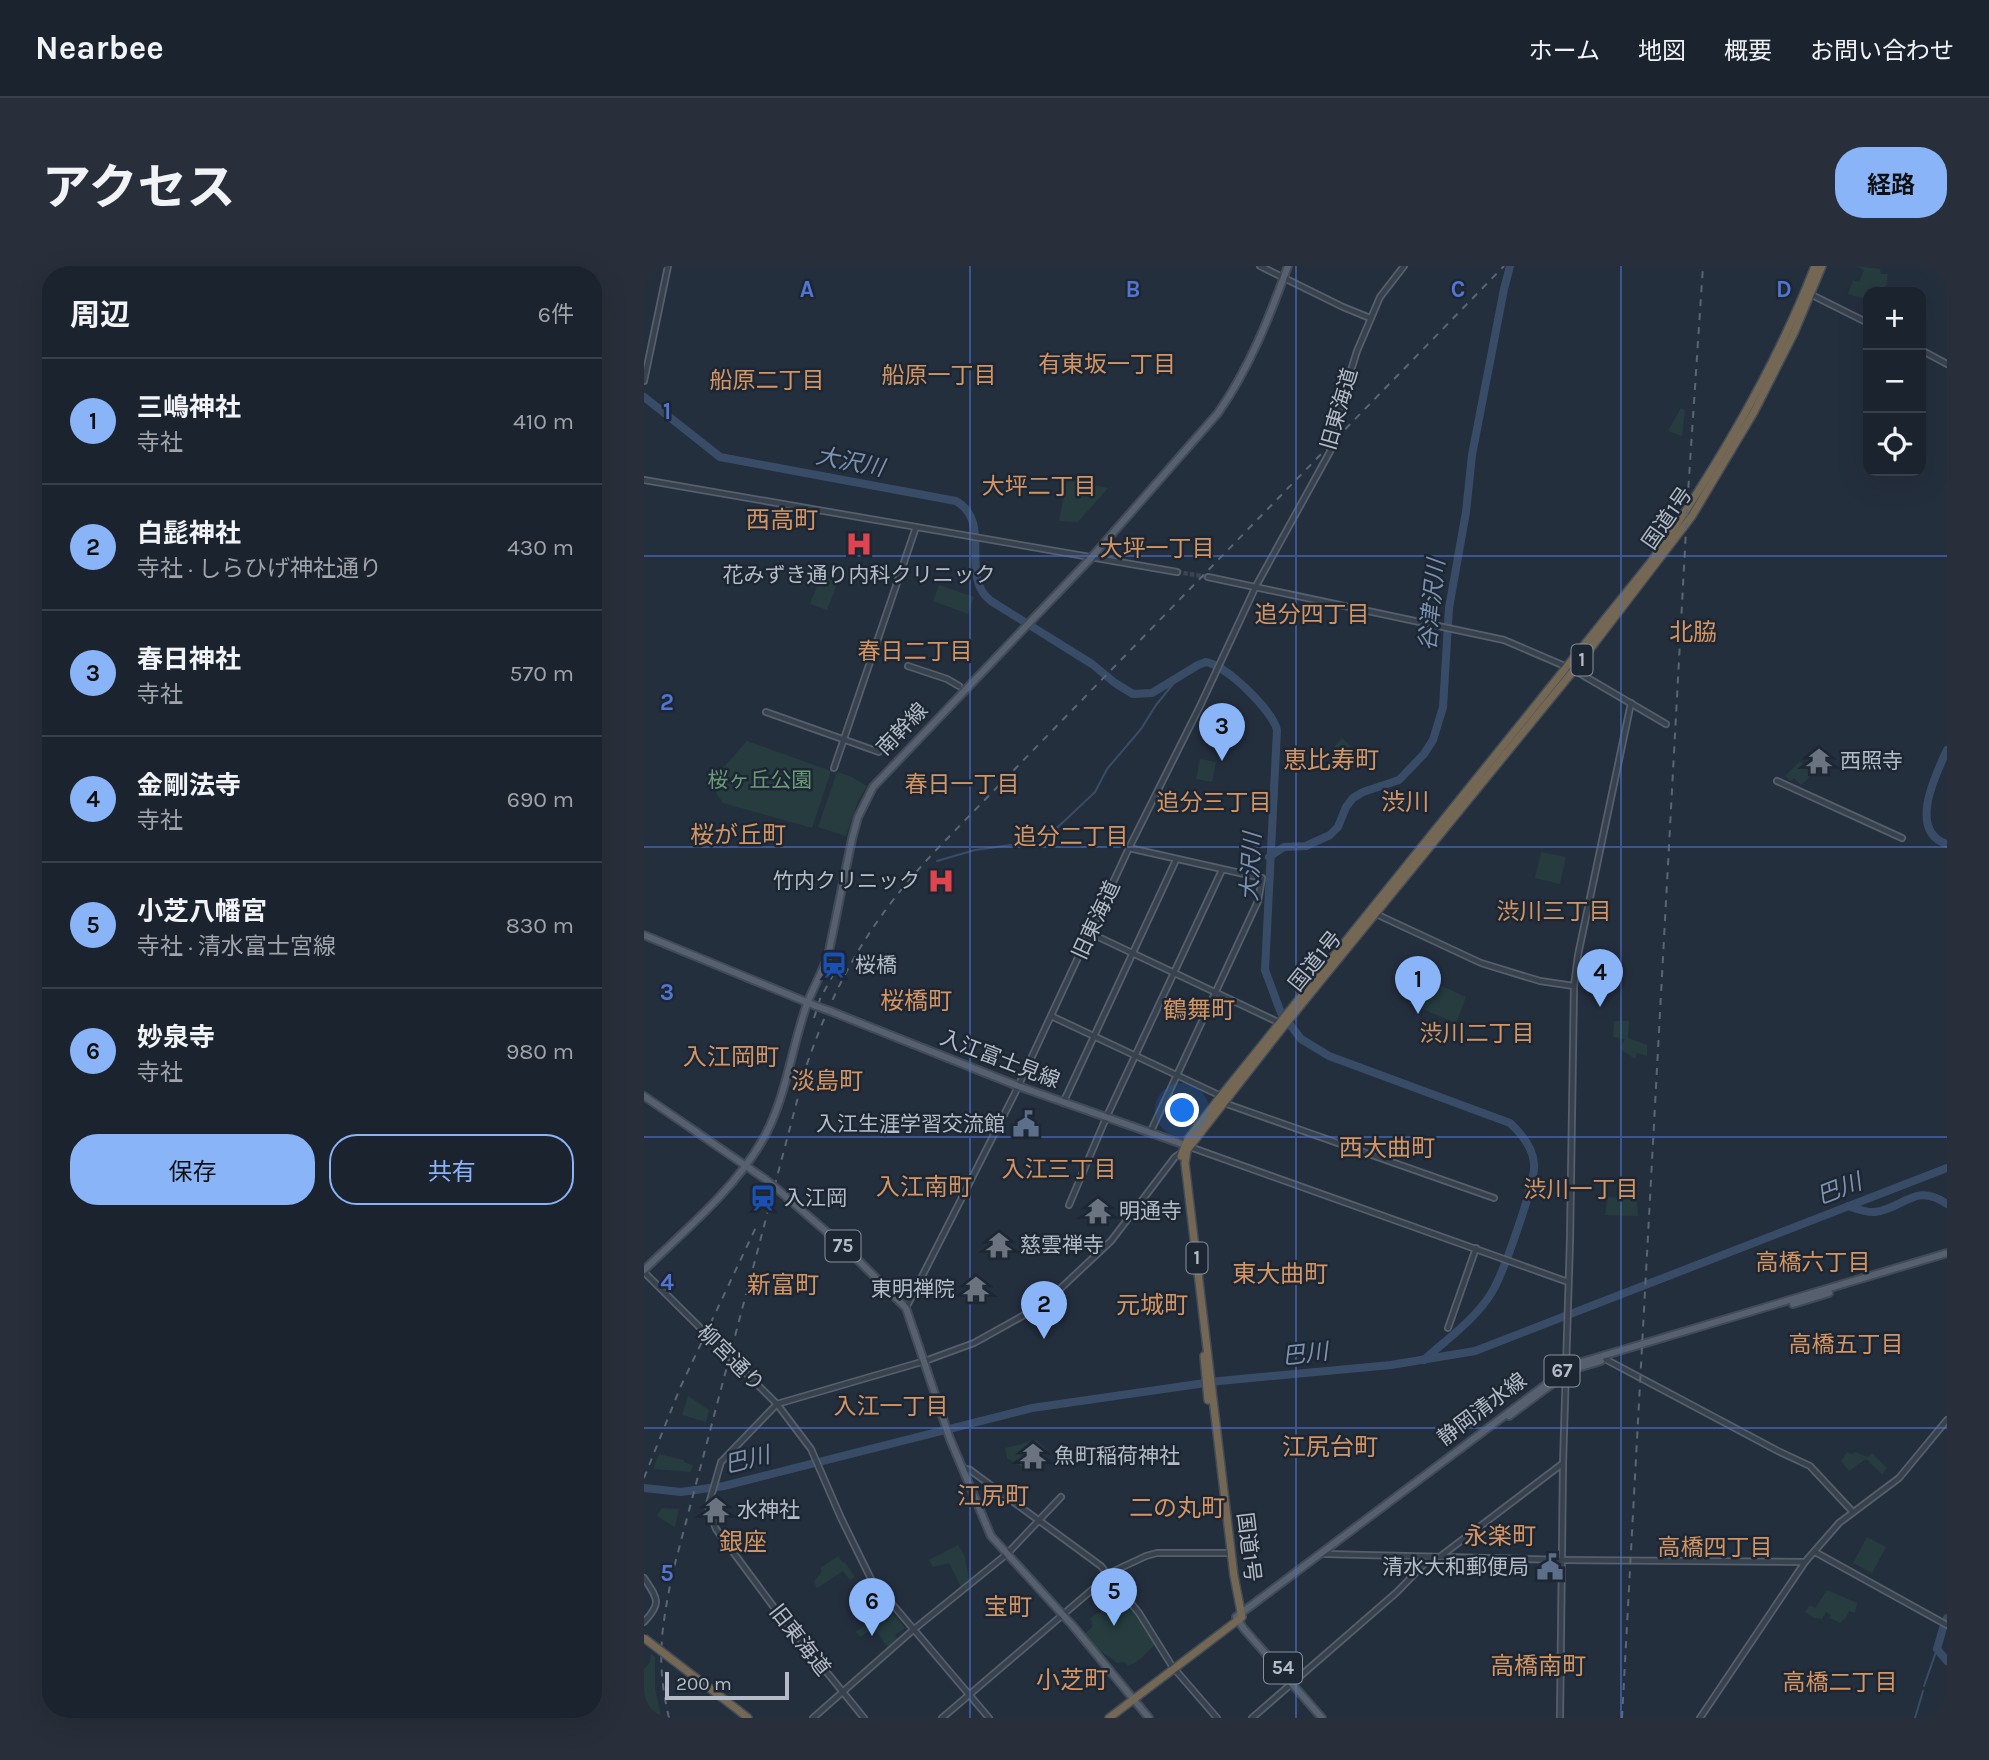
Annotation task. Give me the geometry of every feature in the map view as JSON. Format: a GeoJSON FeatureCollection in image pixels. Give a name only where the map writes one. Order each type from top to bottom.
{"type":"FeatureCollection","features":[{"type":"Feature","properties":{"kind":"highway","name":"国道1号"},"geometry":{"type":"LineString","coordinates":[[1808,293],[1815,266]]}},
{"type":"Feature","properties":{"kind":"highway","name":"国道1号"},"geometry":{"type":"LineString","coordinates":[[1285,1021],[1376,914],[1571,669],[1637,580],[1706,481],[1749,408],[1822,266]]}},
{"type":"Feature","properties":{"kind":"highway","name":"国道1号"},"geometry":{"type":"LineString","coordinates":[[1239,1617],[1210,1396],[1185,1150],[1222,1099],[1571,669]]}},
{"type":"Feature","properties":{"kind":"highway"},"geometry":{"type":"LineString","coordinates":[[1102,1718],[1239,1617]]}},
{"type":"Feature","properties":{"kind":"highway"},"geometry":{"type":"LineString","coordinates":[[644,1638],[737,1713]]}},
{"type":"Feature","properties":{"kind":"highway"},"geometry":{"type":"LineString","coordinates":[[644,1643],[737,1713],[748,1718]]}},
{"type":"Feature","properties":{"kind":"highway"},"geometry":{"type":"LineString","coordinates":[[1109,1718],[1132,1698]]}},
{"type":"Feature","properties":{"kind":"main road","name":"南幹線"},"geometry":{"type":"LineString","coordinates":[[644,1271],[724,1191],[745,1166],[772,1120],[807,1003],[828,956],[852,839],[858,817],[873,787],[1091,558],[1224,405],[1255,351],[1288,266]]}},
{"type":"Feature","properties":{"kind":"main road","name":"入江富士見線"},"geometry":{"type":"LineString","coordinates":[[644,935],[807,1003],[1018,1086],[1150,1134],[1185,1150]]}},
{"type":"Feature","properties":{"kind":"main road","name":"75"},"geometry":{"type":"LineString","coordinates":[[644,1096],[765,1179],[851,1253],[906,1308],[950,1439],[988,1530],[1149,1718]]}},
{"type":"Feature","properties":{"kind":"main road","name":"静岡清水線"},"geometry":{"type":"LineString","coordinates":[[1239,1617],[1564,1372],[1947,1255]]}},
{"type":"Feature","properties":{"kind":"main road","name":"静岡清水線"},"geometry":{"type":"LineString","coordinates":[[1239,1617],[1564,1372],[1654,1339],[1947,1255]]}},
{"type":"Feature","properties":{"kind":"main road","name":"54"},"geometry":{"type":"LineString","coordinates":[[1239,1617],[1324,1718]]}},
{"type":"Feature","properties":{"kind":"street"},"geometry":{"type":"LineString","coordinates":[[644,381],[668,266]]}},
{"type":"Feature","properties":{"kind":"street"},"geometry":{"type":"LineString","coordinates":[[1260,266],[1370,318]]}},
{"type":"Feature","properties":{"kind":"street","name":"旧東海道"},"geometry":{"type":"LineString","coordinates":[[906,1308],[1018,1086],[1256,586],[1332,448],[1334,425],[1370,318],[1380,297],[1404,266]]}},
{"type":"Feature","properties":{"kind":"street"},"geometry":{"type":"LineString","coordinates":[[1808,293],[1863,320]]}},
{"type":"Feature","properties":{"kind":"street"},"geometry":{"type":"LineString","coordinates":[[1926,353],[1947,364]]}},
{"type":"Feature","properties":{"kind":"street"},"geometry":{"type":"LineString","coordinates":[[644,480],[1177,572]]}},
{"type":"Feature","properties":{"kind":"street"},"geometry":{"type":"LineString","coordinates":[[834,768],[916,527]]}},
{"type":"Feature","properties":{"kind":"street"},"geometry":{"type":"LineString","coordinates":[[1208,577],[1485,634],[1571,669],[1666,724]]}},
{"type":"Feature","properties":{"kind":"street"},"geometry":{"type":"LineString","coordinates":[[908,666],[947,679],[959,686]]}},
{"type":"Feature","properties":{"kind":"street"},"geometry":{"type":"LineString","coordinates":[[1560,1718],[1564,1372],[1574,986],[1578,954],[1631,703]]}},
{"type":"Feature","properties":{"kind":"street"},"geometry":{"type":"LineString","coordinates":[[766,712],[878,752]]}},
{"type":"Feature","properties":{"kind":"street"},"geometry":{"type":"LineString","coordinates":[[1777,781],[1902,838]]}},
{"type":"Feature","properties":{"kind":"street"},"geometry":{"type":"LineString","coordinates":[[1129,848],[1262,878],[1261,895],[1150,1134]]}},
{"type":"Feature","properties":{"kind":"street"},"geometry":{"type":"LineString","coordinates":[[1063,1103],[1176,860]]}},
{"type":"Feature","properties":{"kind":"street"},"geometry":{"type":"LineString","coordinates":[[1069,1205],[1106,1118],[1222,870]]}},
{"type":"Feature","properties":{"kind":"street"},"geometry":{"type":"LineString","coordinates":[[1376,914],[1481,963],[1530,978],[1574,986]]}},
{"type":"Feature","properties":{"kind":"street"},"geometry":{"type":"LineString","coordinates":[[1090,933],[1285,1021]]}},
{"type":"Feature","properties":{"kind":"street"},"geometry":{"type":"LineString","coordinates":[[1051,1016],[1222,1099],[1494,1198]]}},
{"type":"Feature","properties":{"kind":"street"},"geometry":{"type":"LineString","coordinates":[[777,1405],[926,1361],[976,1342],[1044,1304],[1111,1241],[1175,1157],[1185,1150],[1476,1248],[1568,1282]]}},
{"type":"Feature","properties":{"kind":"street"},"geometry":{"type":"LineString","coordinates":[[1448,1328],[1476,1248]]}},
{"type":"Feature","properties":{"kind":"street","name":"柳宮通り"},"geometry":{"type":"LineString","coordinates":[[644,1271],[777,1405],[811,1449],[871,1578],[989,1718]]}},
{"type":"Feature","properties":{"kind":"street"},"geometry":{"type":"LineString","coordinates":[[1605,1359],[1805,1463],[1852,1511]]}},
{"type":"Feature","properties":{"kind":"street","name":"旧東海道"},"geometry":{"type":"LineString","coordinates":[[777,1405],[724,1457],[708,1507],[712,1520],[738,1561],[864,1718]]}},
{"type":"Feature","properties":{"kind":"street"},"geometry":{"type":"LineString","coordinates":[[1700,1718],[1805,1562],[1852,1511],[1899,1478],[1947,1420]]}},
{"type":"Feature","properties":{"kind":"street"},"geometry":{"type":"LineString","coordinates":[[1441,1557],[1563,1464]]}},
{"type":"Feature","properties":{"kind":"street"},"geometry":{"type":"LineString","coordinates":[[961,1467],[970,1470],[1101,1566],[1139,1613],[1173,1667],[1217,1718]]}},
{"type":"Feature","properties":{"kind":"street"},"geometry":{"type":"LineString","coordinates":[[813,1718],[1007,1554],[1061,1497]]}},
{"type":"Feature","properties":{"kind":"street"},"geometry":{"type":"LineString","coordinates":[[1815,1552],[1947,1625]]}},
{"type":"Feature","properties":{"kind":"street"},"geometry":{"type":"LineString","coordinates":[[942,1718],[1109,1575],[1134,1561],[1157,1553],[1230,1553]]}},
{"type":"Feature","properties":{"kind":"street"},"geometry":{"type":"LineString","coordinates":[[1325,1554],[1805,1562]]}},
{"type":"Feature","properties":{"kind":"street"},"geometry":{"type":"LineString","coordinates":[[1252,1718],[1397,1592],[1432,1557]]}},
{"type":"Feature","properties":{"kind":"street"},"geometry":{"type":"LineString","coordinates":[[644,1578],[656,1597],[657,1604],[656,1609],[644,1622]]}},
{"type":"Feature","properties":{"kind":"green space"},"geometry":{"type":"Polygon","coordinates":[[[1856,266],[1880,269],[1881,274],[1888,274],[1886,287],[1863,287],[1863,298],[1848,294],[1853,280],[1859,282],[1864,270],[1856,266]]]}},
{"type":"Feature","properties":{"kind":"green space"},"geometry":{"type":"Polygon","coordinates":[[[1681,408],[1685,410],[1682,436],[1668,431],[1681,408]]]}},
{"type":"Feature","properties":{"kind":"green space"},"geometry":{"type":"Polygon","coordinates":[[[1067,480],[1108,488],[1078,522],[1059,521],[1067,480]]]}},
{"type":"Feature","properties":{"kind":"green space"},"geometry":{"type":"Polygon","coordinates":[[[821,576],[838,582],[827,610],[810,604],[821,576]]]}},
{"type":"Feature","properties":{"kind":"green space"},"geometry":{"type":"Polygon","coordinates":[[[939,585],[974,597],[968,614],[933,601],[939,585]]]}},
{"type":"Feature","properties":{"kind":"green space"},"geometry":{"type":"Polygon","coordinates":[[[1342,738],[1359,754],[1350,763],[1333,748],[1342,738]]]}},
{"type":"Feature","properties":{"kind":"green space","name":"桜ヶ丘公園"},"geometry":{"type":"Polygon","coordinates":[[[747,741],[831,771],[812,828],[723,803],[706,778],[725,766],[747,741]]]}},
{"type":"Feature","properties":{"kind":"green space"},"geometry":{"type":"Polygon","coordinates":[[[1200,759],[1216,762],[1212,782],[1196,779],[1200,759]]]}},
{"type":"Feature","properties":{"kind":"green space"},"geometry":{"type":"Polygon","coordinates":[[[1800,761],[1812,775],[1801,785],[1794,778],[1791,781],[1785,776],[1800,761]]]}},
{"type":"Feature","properties":{"kind":"green space","name":"桜ヶ丘公園"},"geometry":{"type":"Polygon","coordinates":[[[837,772],[867,786],[858,801],[846,836],[818,827],[837,772]]]}},
{"type":"Feature","properties":{"kind":"green space"},"geometry":{"type":"Polygon","coordinates":[[[1541,852],[1566,857],[1560,884],[1535,878],[1541,852]]]}},
{"type":"Feature","properties":{"kind":"green space"},"geometry":{"type":"Polygon","coordinates":[[[1420,976],[1466,997],[1456,1023],[1408,1003],[1420,976]]]}},
{"type":"Feature","properties":{"kind":"green space"},"geometry":{"type":"Polygon","coordinates":[[[1614,1021],[1629,1021],[1628,1038],[1647,1045],[1647,1056],[1637,1053],[1635,1059],[1620,1049],[1625,1039],[1613,1037],[1614,1021]]]}},
{"type":"Feature","properties":{"kind":"green space"},"geometry":{"type":"Polygon","coordinates":[[[1608,1197],[1637,1198],[1638,1216],[1605,1215],[1608,1197]]]}},
{"type":"Feature","properties":{"kind":"green space"},"geometry":{"type":"Polygon","coordinates":[[[688,1396],[709,1410],[706,1422],[682,1415],[688,1396]]]}},
{"type":"Feature","properties":{"kind":"green space"},"geometry":{"type":"Polygon","coordinates":[[[1036,1440],[1047,1450],[1040,1461],[1022,1467],[1007,1458],[1005,1448],[1036,1440]]]}},
{"type":"Feature","properties":{"kind":"green space"},"geometry":{"type":"Polygon","coordinates":[[[1847,1452],[1868,1457],[1872,1453],[1887,1468],[1882,1474],[1866,1459],[1849,1471],[1841,1461],[1847,1452]]]}},
{"type":"Feature","properties":{"kind":"green space"},"geometry":{"type":"Polygon","coordinates":[[[659,1454],[693,1465],[691,1472],[653,1469],[659,1454]]]}},
{"type":"Feature","properties":{"kind":"green space"},"geometry":{"type":"Polygon","coordinates":[[[662,1508],[679,1509],[675,1527],[657,1516],[662,1508]]]}},
{"type":"Feature","properties":{"kind":"green space"},"geometry":{"type":"Polygon","coordinates":[[[1867,1537],[1886,1547],[1872,1573],[1853,1563],[1867,1537]]]}},
{"type":"Feature","properties":{"kind":"green space"},"geometry":{"type":"Polygon","coordinates":[[[958,1545],[965,1557],[969,1580],[961,1587],[949,1563],[933,1567],[929,1560],[958,1545]]]}},
{"type":"Feature","properties":{"kind":"green space"},"geometry":{"type":"Polygon","coordinates":[[[838,1556],[855,1577],[850,1580],[843,1571],[817,1588],[814,1582],[822,1571],[820,1568],[838,1556]]]}},
{"type":"Feature","properties":{"kind":"green space"},"geometry":{"type":"Polygon","coordinates":[[[1827,1590],[1857,1603],[1855,1613],[1849,1611],[1841,1623],[1829,1618],[1831,1615],[1826,1612],[1822,1619],[1814,1618],[1805,1612],[1810,1605],[1815,1608],[1827,1590]]]}},
{"type":"Feature","properties":{"kind":"green space"},"geometry":{"type":"Polygon","coordinates":[[[1122,1605],[1127,1608],[1134,1607],[1157,1643],[1128,1666],[1124,1662],[1117,1663],[1096,1648],[1085,1634],[1093,1626],[1090,1618],[1109,1607],[1111,1616],[1116,1614],[1122,1605]]]}},
{"type":"Feature","properties":{"kind":"green space"},"geometry":{"type":"Polygon","coordinates":[[[893,1615],[905,1628],[895,1635],[898,1639],[888,1648],[874,1628],[860,1637],[856,1632],[878,1616],[886,1621],[893,1615]]]}},
{"type":"Feature","properties":{"kind":"green space"},"geometry":{"type":"Polygon","coordinates":[[[651,1654],[655,1657],[655,1687],[661,1717],[658,1718],[644,1705],[644,1669],[650,1662],[651,1654]]]}},
{"type":"Feature","properties":{"kind":"waterway","name":"谷津沢川"},"geometry":{"type":"LineString","coordinates":[[1269,857],[1284,847],[1306,846],[1330,835],[1338,827],[1353,798],[1399,780],[1424,754],[1433,740],[1443,707],[1449,608],[1466,512],[1472,455],[1510,266]]}},
{"type":"Feature","properties":{"kind":"waterway","name":"大沢川"},"geometry":{"type":"LineString","coordinates":[[644,397],[720,457],[956,501],[967,511],[973,522],[977,578],[991,601],[1092,664],[1133,694],[1152,693],[1206,662],[1236,680],[1267,712],[1277,730],[1265,970],[1281,1013],[1301,1039],[1329,1056],[1510,1123],[1532,1152],[1533,1174],[1524,1208],[1492,1292],[1470,1320],[1424,1360]]}},
{"type":"Feature","properties":{"kind":"waterway"},"geometry":{"type":"LineString","coordinates":[[937,861],[975,850],[1018,844],[1058,827],[1095,792],[1107,769],[1141,729],[1178,678]]}},
{"type":"Feature","properties":{"kind":"waterway"},"geometry":{"type":"LineString","coordinates":[[1947,750],[1932,787],[1927,815],[1929,827],[1935,837],[1947,844]]}},
{"type":"Feature","properties":{"kind":"waterway","name":"巴川"},"geometry":{"type":"LineString","coordinates":[[644,1488],[681,1492],[724,1486],[1032,1408],[1219,1381],[1391,1365],[1475,1351],[1947,1168]]}},
{"type":"Feature","properties":{"kind":"waterway"},"geometry":{"type":"LineString","coordinates":[[1848,1206],[1875,1212],[1910,1198],[1926,1195],[1947,1204]]}},
{"type":"Feature","properties":{"kind":"waterway"},"geometry":{"type":"LineString","coordinates":[[1943,1628],[1937,1649],[1947,1661]]}},
{"type":"Feature","properties":{"kind":"waterway"},"geometry":{"type":"LineString","coordinates":[[1924,1686],[1937,1649]]}},
{"type":"Feature","properties":{"kind":"waterway"},"geometry":{"type":"LineString","coordinates":[[1915,1718],[1923,1691]]}},
{"type":"Feature","properties":{"kind":"tunnel"},"geometry":{"type":"LineString","coordinates":[[1177,572],[1208,577]]}},
{"type":"Feature","properties":{"kind":"railway"},"geometry":{"type":"LineString","coordinates":[[669,1718],[661,1663],[665,1613],[672,1575],[806,1067],[831,1004],[860,948],[896,897],[940,846],[1504,266]]}},
{"type":"Feature","properties":{"kind":"railway"},"geometry":{"type":"LineString","coordinates":[[1622,1718],[1688,493],[1703,266]]}},
{"type":"Feature","properties":{"kind":"railway"},"geometry":{"type":"LineString","coordinates":[[814,1018],[820,999],[834,973]]}},
{"type":"Feature","properties":{"kind":"railway"},"geometry":{"type":"LineString","coordinates":[[644,1478],[680,1388],[757,1225]]}},
{"type":"Feature","properties":{"kind":"place","name":"花みずき通り内科クリニック"},"geometry":{"type":"Point","coordinates":[859,544]}},
{"type":"Feature","properties":{"kind":"place","name":"春日神社"},"geometry":{"type":"Point","coordinates":[1222,761]}},
{"type":"Feature","properties":{"kind":"place","name":"西照寺"},"geometry":{"type":"Point","coordinates":[1819,761]}},
{"type":"Feature","properties":{"kind":"place","name":"竹内クリニック"},"geometry":{"type":"Point","coordinates":[941,881]}},
{"type":"Feature","properties":{"kind":"place","name":"桜橋"},"geometry":{"type":"Point","coordinates":[834,965]}},
{"type":"Feature","properties":{"kind":"place","name":"金剛法寺"},"geometry":{"type":"Point","coordinates":[1600,1007]}},
{"type":"Feature","properties":{"kind":"place","name":"三嶋神社"},"geometry":{"type":"Point","coordinates":[1418,1014]}},
{"type":"Feature","properties":{"kind":"place","name":"入江生涯学習交流館"},"geometry":{"type":"Point","coordinates":[1026,1124]}},
{"type":"Feature","properties":{"kind":"place","name":"入江岡"},"geometry":{"type":"Point","coordinates":[763,1198]}},
{"type":"Feature","properties":{"kind":"place","name":"明通寺"},"geometry":{"type":"Point","coordinates":[1098,1211]}},
{"type":"Feature","properties":{"kind":"place","name":"慈雲禅寺"},"geometry":{"type":"Point","coordinates":[999,1245]}},
{"type":"Feature","properties":{"kind":"place","name":"東明禅院"},"geometry":{"type":"Point","coordinates":[976,1289]}},
{"type":"Feature","properties":{"kind":"place","name":"白髭神社"},"geometry":{"type":"Point","coordinates":[1044,1339]}},
{"type":"Feature","properties":{"kind":"place","name":"魚町稲荷神社"},"geometry":{"type":"Point","coordinates":[1033,1456]}},
{"type":"Feature","properties":{"kind":"place","name":"水神社"},"geometry":{"type":"Point","coordinates":[716,1510]}},
{"type":"Feature","properties":{"kind":"place","name":"清水大和郵便局"},"geometry":{"type":"Point","coordinates":[1550,1567]}},
{"type":"Feature","properties":{"kind":"place","name":"小芝八幡宮"},"geometry":{"type":"Point","coordinates":[1114,1626]}},
{"type":"Feature","properties":{"kind":"place","name":"妙泉寺"},"geometry":{"type":"Point","coordinates":[872,1636]}},
{"type":"Feature","properties":{"kind":"district","name":"有東坂一丁目"},"geometry":{"type":"Point","coordinates":[1107,364]}},
{"type":"Feature","properties":{"kind":"district","name":"船原一丁目"},"geometry":{"type":"Point","coordinates":[939,375]}},
{"type":"Feature","properties":{"kind":"district","name":"船原二丁目"},"geometry":{"type":"Point","coordinates":[767,380]}},
{"type":"Feature","properties":{"kind":"district","name":"大坪二丁目"},"geometry":{"type":"Point","coordinates":[1039,486]}},
{"type":"Feature","properties":{"kind":"district","name":"西高町"},"geometry":{"type":"Point","coordinates":[782,520]}},
{"type":"Feature","properties":{"kind":"district","name":"大坪一丁目"},"geometry":{"type":"Point","coordinates":[1157,548]}},
{"type":"Feature","properties":{"kind":"district","name":"追分四丁目"},"geometry":{"type":"Point","coordinates":[1312,614]}},
{"type":"Feature","properties":{"kind":"district","name":"北脇"},"geometry":{"type":"Point","coordinates":[1693,632]}},
{"type":"Feature","properties":{"kind":"district","name":"春日二丁目"},"geometry":{"type":"Point","coordinates":[915,651]}},
{"type":"Feature","properties":{"kind":"district","name":"恵比寿町"},"geometry":{"type":"Point","coordinates":[1331,760]}},
{"type":"Feature","properties":{"kind":"district","name":"春日一丁目"},"geometry":{"type":"Point","coordinates":[962,784]}},
{"type":"Feature","properties":{"kind":"district","name":"追分三丁目"},"geometry":{"type":"Point","coordinates":[1214,802]}},
{"type":"Feature","properties":{"kind":"district","name":"渋川"},"geometry":{"type":"Point","coordinates":[1405,802]}},
{"type":"Feature","properties":{"kind":"district","name":"桜が丘町"},"geometry":{"type":"Point","coordinates":[738,835]}},
{"type":"Feature","properties":{"kind":"district","name":"追分二丁目"},"geometry":{"type":"Point","coordinates":[1071,836]}},
{"type":"Feature","properties":{"kind":"district","name":"渋川三丁目"},"geometry":{"type":"Point","coordinates":[1554,911]}},
{"type":"Feature","properties":{"kind":"district","name":"桜橋町"},"geometry":{"type":"Point","coordinates":[916,1001]}},
{"type":"Feature","properties":{"kind":"district","name":"鶴舞町"},"geometry":{"type":"Point","coordinates":[1199,1010]}},
{"type":"Feature","properties":{"kind":"district","name":"渋川二丁目"},"geometry":{"type":"Point","coordinates":[1477,1033]}},
{"type":"Feature","properties":{"kind":"district","name":"入江岡町"},"geometry":{"type":"Point","coordinates":[731,1057]}},
{"type":"Feature","properties":{"kind":"district","name":"淡島町"},"geometry":{"type":"Point","coordinates":[827,1081]}},
{"type":"Feature","properties":{"kind":"district","name":"西大曲町"},"geometry":{"type":"Point","coordinates":[1387,1148]}},
{"type":"Feature","properties":{"kind":"district","name":"入江三丁目"},"geometry":{"type":"Point","coordinates":[1059,1169]}},
{"type":"Feature","properties":{"kind":"district","name":"入江南町"},"geometry":{"type":"Point","coordinates":[924,1187]}},
{"type":"Feature","properties":{"kind":"district","name":"渋川一丁目"},"geometry":{"type":"Point","coordinates":[1581,1189]}},
{"type":"Feature","properties":{"kind":"district","name":"高橋六丁目"},"geometry":{"type":"Point","coordinates":[1813,1262]}},
{"type":"Feature","properties":{"kind":"district","name":"東大曲町"},"geometry":{"type":"Point","coordinates":[1280,1274]}},
{"type":"Feature","properties":{"kind":"district","name":"新富町"},"geometry":{"type":"Point","coordinates":[783,1285]}},
{"type":"Feature","properties":{"kind":"district","name":"元城町"},"geometry":{"type":"Point","coordinates":[1152,1305]}},
{"type":"Feature","properties":{"kind":"district","name":"高橋五丁目"},"geometry":{"type":"Point","coordinates":[1846,1344]}},
{"type":"Feature","properties":{"kind":"district","name":"入江一丁目"},"geometry":{"type":"Point","coordinates":[891,1406]}},
{"type":"Feature","properties":{"kind":"district","name":"江尻台町"},"geometry":{"type":"Point","coordinates":[1330,1447]}},
{"type":"Feature","properties":{"kind":"district","name":"江尻町"},"geometry":{"type":"Point","coordinates":[993,1496]}},
{"type":"Feature","properties":{"kind":"district","name":"二の丸町"},"geometry":{"type":"Point","coordinates":[1177,1508]}},
{"type":"Feature","properties":{"kind":"district","name":"永楽町"},"geometry":{"type":"Point","coordinates":[1500,1536]}},
{"type":"Feature","properties":{"kind":"district","name":"銀座"},"geometry":{"type":"Point","coordinates":[743,1542]}},
{"type":"Feature","properties":{"kind":"district","name":"高橋四丁目"},"geometry":{"type":"Point","coordinates":[1715,1547]}},
{"type":"Feature","properties":{"kind":"district","name":"宝町"},"geometry":{"type":"Point","coordinates":[1008,1607]}},
{"type":"Feature","properties":{"kind":"district","name":"高橋南町"},"geometry":{"type":"Point","coordinates":[1538,1666]}},
{"type":"Feature","properties":{"kind":"district","name":"小芝町"},"geometry":{"type":"Point","coordinates":[1072,1680]}},
{"type":"Feature","properties":{"kind":"district","name":"高橋二丁目"},"geometry":{"type":"Point","coordinates":[1840,1682]}}]}
